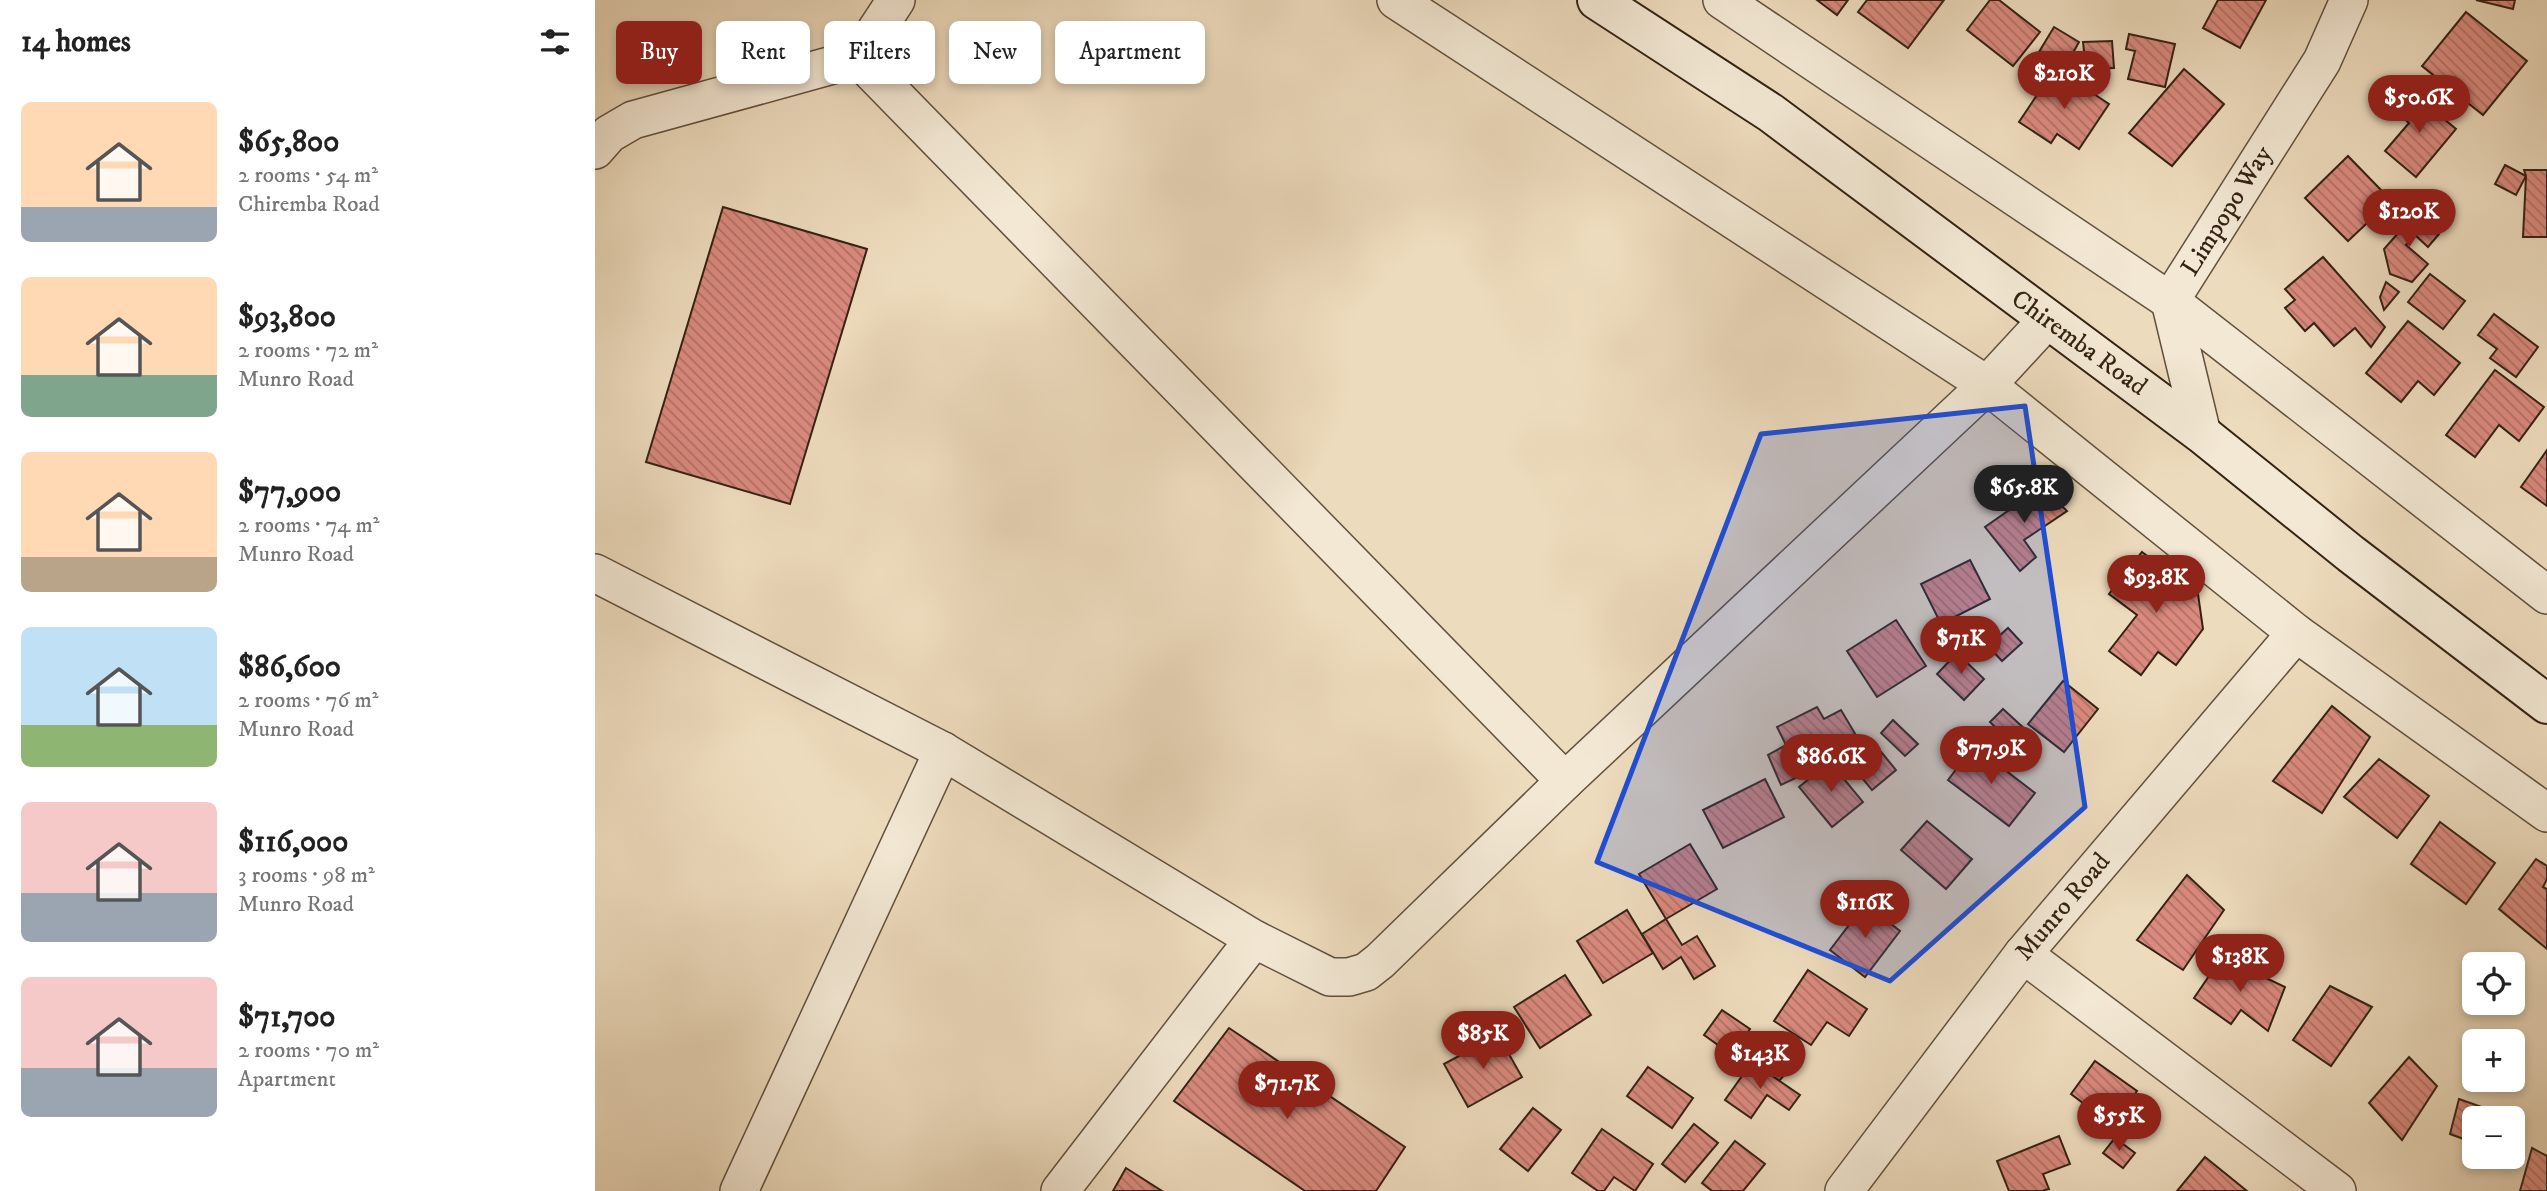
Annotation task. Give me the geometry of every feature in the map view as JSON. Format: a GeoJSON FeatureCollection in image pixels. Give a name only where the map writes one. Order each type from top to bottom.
{"type":"FeatureCollection","features":[{"type":"Feature","properties":{"kind":"main road","name":"Chiremba Road"},"geometry":{"type":"LineString","coordinates":[[1597,0],[1771,114],[2202,433],[2351,554],[2547,704]]}},
{"type":"Feature","properties":{"kind":"street"},"geometry":{"type":"LineString","coordinates":[[882,21],[896,0]]}},
{"type":"Feature","properties":{"kind":"street"},"geometry":{"type":"LineString","coordinates":[[1396,0],[1987,385],[2296,633],[2547,813]]}},
{"type":"Feature","properties":{"kind":"street"},"geometry":{"type":"LineString","coordinates":[[1722,0],[2170,301],[2547,595]]}},
{"type":"Feature","properties":{"kind":"street","name":"Limpopo Way"},"geometry":{"type":"LineString","coordinates":[[2202,433],[2170,301],[2322,61],[2349,0]]}},
{"type":"Feature","properties":{"kind":"street"},"geometry":{"type":"LineString","coordinates":[[595,150],[609,134],[633,120],[824,67]]}},
{"type":"Feature","properties":{"kind":"street"},"geometry":{"type":"LineString","coordinates":[[882,84],[1565,780]]}},
{"type":"Feature","properties":{"kind":"street"},"geometry":{"type":"LineString","coordinates":[[595,573],[943,751],[1254,939],[1331,977],[1349,977],[1366,972],[1380,961],[1565,780],[1987,385],[2047,320]]}},
{"type":"Feature","properties":{"kind":"street","name":"Munro Road"},"geometry":{"type":"LineString","coordinates":[[1844,1191],[2023,954],[2296,633]]}},
{"type":"Feature","properties":{"kind":"street"},"geometry":{"type":"LineString","coordinates":[[739,1191],[943,751]]}},
{"type":"Feature","properties":{"kind":"street"},"geometry":{"type":"LineString","coordinates":[[1061,1191],[1254,939]]}},
{"type":"Feature","properties":{"kind":"street"},"geometry":{"type":"LineString","coordinates":[[2023,954],[2337,1191]]}},
{"type":"Feature","properties":{"kind":"highlighted area"},"geometry":{"type":"Polygon","coordinates":[[[2025,406],[2085,807],[1890,981],[1597,862],[1761,434],[2025,406]]]}},
{"type":"Feature","properties":{"kind":"building"},"geometry":{"type":"Polygon","coordinates":[[[1817,0],[1848,0],[1837,15],[1817,0]]]}},
{"type":"Feature","properties":{"kind":"building"},"geometry":{"type":"Polygon","coordinates":[[[1867,0],[1944,0],[1908,48],[1858,12],[1867,0]]]}},
{"type":"Feature","properties":{"kind":"building"},"geometry":{"type":"Polygon","coordinates":[[[1990,0],[1999,0],[2040,32],[2013,66],[1967,30],[1990,0]]]}},
{"type":"Feature","properties":{"kind":"building"},"geometry":{"type":"Polygon","coordinates":[[[2218,0],[2266,0],[2240,48],[2203,28],[2218,0]]]}},
{"type":"Feature","properties":{"kind":"building"},"geometry":{"type":"Polygon","coordinates":[[[2476,0],[2515,0],[2513,9],[2476,0]]]}},
{"type":"Feature","properties":{"kind":"building"},"geometry":{"type":"Polygon","coordinates":[[[2466,12],[2527,61],[2483,115],[2422,66],[2466,12]]]}},
{"type":"Feature","properties":{"kind":"building"},"geometry":{"type":"Polygon","coordinates":[[[2054,27],[2079,42],[2065,67],[2039,52],[2054,27]]]}},
{"type":"Feature","properties":{"kind":"building"},"geometry":{"type":"Polygon","coordinates":[[[2129,34],[2175,44],[2165,87],[2128,79],[2135,51],[2126,49],[2129,34]]]}},
{"type":"Feature","properties":{"kind":"building"},"geometry":{"type":"Polygon","coordinates":[[[2112,41],[2114,68],[2086,69],[2083,42],[2112,41]]]}},
{"type":"Feature","properties":{"kind":"building"},"geometry":{"type":"Polygon","coordinates":[[[2055,68],[2109,104],[2079,149],[2057,134],[2051,143],[2019,122],[2055,68]]]}},
{"type":"Feature","properties":{"kind":"building"},"geometry":{"type":"Polygon","coordinates":[[[2184,69],[2224,104],[2172,166],[2129,133],[2184,69]]]}},
{"type":"Feature","properties":{"kind":"building"},"geometry":{"type":"Polygon","coordinates":[[[2410,91],[2456,129],[2416,177],[2385,151],[2409,123],[2394,110],[2410,91]]]}},
{"type":"Feature","properties":{"kind":"building"},"geometry":{"type":"Polygon","coordinates":[[[2348,156],[2383,192],[2374,201],[2382,209],[2348,241],[2305,198],[2348,156]]]}},
{"type":"Feature","properties":{"kind":"building"},"geometry":{"type":"Polygon","coordinates":[[[2505,165],[2526,176],[2516,195],[2495,184],[2505,165]]]}},
{"type":"Feature","properties":{"kind":"building"},"geometry":{"type":"Polygon","coordinates":[[[2524,170],[2547,170],[2547,237],[2523,237],[2524,170]]]}},
{"type":"Feature","properties":{"kind":"building"},"geometry":{"type":"Polygon","coordinates":[[[723,207],[867,249],[790,504],[646,462],[723,207]]]}},
{"type":"Feature","properties":{"kind":"building"},"geometry":{"type":"Polygon","coordinates":[[[2416,213],[2439,234],[2428,247],[2415,235],[2406,245],[2428,264],[2412,282],[2390,274],[2384,249],[2416,213]]]}},
{"type":"Feature","properties":{"kind":"building"},"geometry":{"type":"Polygon","coordinates":[[[2323,257],[2385,327],[2371,347],[2355,328],[2334,346],[2314,323],[2305,331],[2285,308],[2295,300],[2285,289],[2323,257]]]}},
{"type":"Feature","properties":{"kind":"building"},"geometry":{"type":"Polygon","coordinates":[[[2430,274],[2465,301],[2443,329],[2408,302],[2430,274]]]}},
{"type":"Feature","properties":{"kind":"building"},"geometry":{"type":"Polygon","coordinates":[[[2386,282],[2399,292],[2384,310],[2380,297],[2386,282]]]}},
{"type":"Feature","properties":{"kind":"building"},"geometry":{"type":"Polygon","coordinates":[[[2494,314],[2538,347],[2516,377],[2490,358],[2497,349],[2478,335],[2494,314]]]}},
{"type":"Feature","properties":{"kind":"building"},"geometry":{"type":"Polygon","coordinates":[[[2408,321],[2460,363],[2434,395],[2418,381],[2401,402],[2366,373],[2408,321]]]}},
{"type":"Feature","properties":{"kind":"building"},"geometry":{"type":"Polygon","coordinates":[[[2495,370],[2544,407],[2519,441],[2499,425],[2475,457],[2446,435],[2495,370]]]}},
{"type":"Feature","properties":{"kind":"building"},"geometry":{"type":"Polygon","coordinates":[[[2547,450],[2547,506],[2521,487],[2547,450]]]}},
{"type":"Feature","properties":{"kind":"building"},"geometry":{"type":"Polygon","coordinates":[[[2042,487],[2067,511],[2024,540],[2036,557],[2020,571],[1985,527],[2042,487]]]}},
{"type":"Feature","properties":{"kind":"building"},"geometry":{"type":"Polygon","coordinates":[[[2142,552],[2198,594],[2203,629],[2176,665],[2158,652],[2141,675],[2109,651],[2137,615],[2109,594],[2142,552]]]}},
{"type":"Feature","properties":{"kind":"building"},"geometry":{"type":"Polygon","coordinates":[[[1970,560],[1990,599],[1941,624],[1921,584],[1970,560]]]}},
{"type":"Feature","properties":{"kind":"building"},"geometry":{"type":"Polygon","coordinates":[[[1896,620],[1926,666],[1877,697],[1847,651],[1896,620]]]}},
{"type":"Feature","properties":{"kind":"building"},"geometry":{"type":"Polygon","coordinates":[[[2008,628],[2022,643],[2002,661],[1988,646],[2008,628]]]}},
{"type":"Feature","properties":{"kind":"building"},"geometry":{"type":"Polygon","coordinates":[[[1957,653],[1984,679],[1964,700],[1937,674],[1957,653]]]}},
{"type":"Feature","properties":{"kind":"building"},"geometry":{"type":"Polygon","coordinates":[[[2063,681],[2098,709],[2064,752],[2028,724],[2063,681]]]}},
{"type":"Feature","properties":{"kind":"building"},"geometry":{"type":"Polygon","coordinates":[[[2332,706],[2370,737],[2322,813],[2273,781],[2332,706]]]}},
{"type":"Feature","properties":{"kind":"building"},"geometry":{"type":"Polygon","coordinates":[[[1817,707],[1824,719],[1841,710],[1860,742],[1830,762],[1781,785],[1768,755],[1786,745],[1777,727],[1817,707]]]}},
{"type":"Feature","properties":{"kind":"building"},"geometry":{"type":"Polygon","coordinates":[[[2003,709],[2039,742],[2028,762],[2012,747],[2002,758],[1990,748],[2002,734],[1990,722],[2003,709]]]}},
{"type":"Feature","properties":{"kind":"building"},"geometry":{"type":"Polygon","coordinates":[[[1893,720],[1918,744],[1905,756],[1881,733],[1893,720]]]}},
{"type":"Feature","properties":{"kind":"building"},"geometry":{"type":"Polygon","coordinates":[[[1974,746],[2035,793],[2009,826],[1948,780],[1974,746]]]}},
{"type":"Feature","properties":{"kind":"building"},"geometry":{"type":"Polygon","coordinates":[[[1877,747],[1896,770],[1872,790],[1853,767],[1877,747]]]}},
{"type":"Feature","properties":{"kind":"building"},"geometry":{"type":"Polygon","coordinates":[[[2379,759],[2429,796],[2397,838],[2344,797],[2379,759]]]}},
{"type":"Feature","properties":{"kind":"building"},"geometry":{"type":"Polygon","coordinates":[[[1830,762],[1863,802],[1832,827],[1799,787],[1830,762]]]}},
{"type":"Feature","properties":{"kind":"building"},"geometry":{"type":"Polygon","coordinates":[[[1765,779],[1784,817],[1723,848],[1703,810],[1765,779]]]}},
{"type":"Feature","properties":{"kind":"building"},"geometry":{"type":"Polygon","coordinates":[[[1927,821],[1972,859],[1946,889],[1901,850],[1927,821]]]}},
{"type":"Feature","properties":{"kind":"building"},"geometry":{"type":"Polygon","coordinates":[[[2440,822],[2495,863],[2466,904],[2411,864],[2440,822]]]}},
{"type":"Feature","properties":{"kind":"building"},"geometry":{"type":"Polygon","coordinates":[[[1690,844],[1717,889],[1666,919],[1639,874],[1690,844]]]}},
{"type":"Feature","properties":{"kind":"building"},"geometry":{"type":"Polygon","coordinates":[[[2536,859],[2547,866],[2547,879],[2543,887],[2547,889],[2547,949],[2499,909],[2536,859]]]}},
{"type":"Feature","properties":{"kind":"building"},"geometry":{"type":"Polygon","coordinates":[[[2187,875],[2224,910],[2183,970],[2137,940],[2187,875]]]}},
{"type":"Feature","properties":{"kind":"building"},"geometry":{"type":"Polygon","coordinates":[[[1865,904],[1900,931],[1865,977],[1830,950],[1865,904]]]}},
{"type":"Feature","properties":{"kind":"building"},"geometry":{"type":"Polygon","coordinates":[[[1627,910],[1653,953],[1603,983],[1577,941],[1627,910]]]}},
{"type":"Feature","properties":{"kind":"building"},"geometry":{"type":"Polygon","coordinates":[[[1666,919],[1682,945],[1697,936],[1715,966],[1694,979],[1681,957],[1663,969],[1642,934],[1666,919]]]}},
{"type":"Feature","properties":{"kind":"building"},"geometry":{"type":"Polygon","coordinates":[[[2222,957],[2285,987],[2268,1031],[2241,1010],[2231,1024],[2194,998],[2222,957]]]}},
{"type":"Feature","properties":{"kind":"building"},"geometry":{"type":"Polygon","coordinates":[[[1808,970],[1867,1009],[1849,1036],[1827,1022],[1811,1045],[1774,1021],[1808,970]]]}},
{"type":"Feature","properties":{"kind":"building"},"geometry":{"type":"Polygon","coordinates":[[[1565,975],[1591,1015],[1540,1048],[1514,1007],[1565,975]]]}},
{"type":"Feature","properties":{"kind":"building"},"geometry":{"type":"Polygon","coordinates":[[[2330,986],[2372,1007],[2331,1066],[2293,1040],[2330,986]]]}},
{"type":"Feature","properties":{"kind":"building"},"geometry":{"type":"Polygon","coordinates":[[[1722,1010],[1750,1029],[1732,1055],[1704,1035],[1722,1010]]]}},
{"type":"Feature","properties":{"kind":"building"},"geometry":{"type":"Polygon","coordinates":[[[1229,1028],[1405,1147],[1376,1191],[1305,1191],[1174,1101],[1229,1028]]]}},
{"type":"Feature","properties":{"kind":"building"},"geometry":{"type":"Polygon","coordinates":[[[1498,1035],[1522,1077],[1468,1107],[1444,1064],[1498,1035]]]}},
{"type":"Feature","properties":{"kind":"building"},"geometry":{"type":"Polygon","coordinates":[[[1769,1036],[1797,1061],[1779,1081],[1752,1062],[1769,1036]]]}},
{"type":"Feature","properties":{"kind":"building"},"geometry":{"type":"Polygon","coordinates":[[[2409,1057],[2437,1086],[2402,1140],[2369,1103],[2409,1057]]]}},
{"type":"Feature","properties":{"kind":"building"},"geometry":{"type":"Polygon","coordinates":[[[2095,1061],[2137,1091],[2112,1125],[2071,1094],[2095,1061]]]}},
{"type":"Feature","properties":{"kind":"building"},"geometry":{"type":"Polygon","coordinates":[[[1752,1062],[1800,1095],[1789,1110],[1767,1095],[1751,1118],[1725,1100],[1752,1062]]]}},
{"type":"Feature","properties":{"kind":"building"},"geometry":{"type":"Polygon","coordinates":[[[1648,1067],[1693,1098],[1672,1128],[1627,1096],[1648,1067]]]}},
{"type":"Feature","properties":{"kind":"building"},"geometry":{"type":"Polygon","coordinates":[[[2459,1099],[2479,1106],[2462,1106],[2462,1138],[2450,1134],[2459,1099]]]}},
{"type":"Feature","properties":{"kind":"building"},"geometry":{"type":"Polygon","coordinates":[[[1533,1108],[1561,1130],[1528,1171],[1500,1149],[1533,1108]]]}},
{"type":"Feature","properties":{"kind":"building"},"geometry":{"type":"Polygon","coordinates":[[[1694,1124],[1718,1143],[1685,1182],[1662,1164],[1694,1124]]]}},
{"type":"Feature","properties":{"kind":"building"},"geometry":{"type":"Polygon","coordinates":[[[1602,1129],[1653,1164],[1635,1191],[1614,1177],[1604,1191],[1598,1191],[1572,1173],[1602,1129]]]}},
{"type":"Feature","properties":{"kind":"building"},"geometry":{"type":"Polygon","coordinates":[[[2059,1136],[2070,1164],[2043,1174],[2049,1189],[2009,1191],[1997,1161],[2059,1136]]]}},
{"type":"Feature","properties":{"kind":"building"},"geometry":{"type":"Polygon","coordinates":[[[2115,1138],[2135,1153],[2123,1168],[2103,1153],[2115,1138]]]}},
{"type":"Feature","properties":{"kind":"building"},"geometry":{"type":"Polygon","coordinates":[[[1735,1141],[1765,1164],[1743,1191],[1712,1191],[1702,1183],[1735,1141]]]}},
{"type":"Feature","properties":{"kind":"building"},"geometry":{"type":"Polygon","coordinates":[[[2532,1148],[2547,1156],[2547,1191],[2520,1191],[2532,1148]]]}},
{"type":"Feature","properties":{"kind":"building"},"geometry":{"type":"Polygon","coordinates":[[[2205,1157],[2247,1191],[2177,1191],[2205,1157]]]}},
{"type":"Feature","properties":{"kind":"building"},"geometry":{"type":"Polygon","coordinates":[[[1126,1168],[1162,1191],[1113,1191],[1126,1168]]]}}]}
